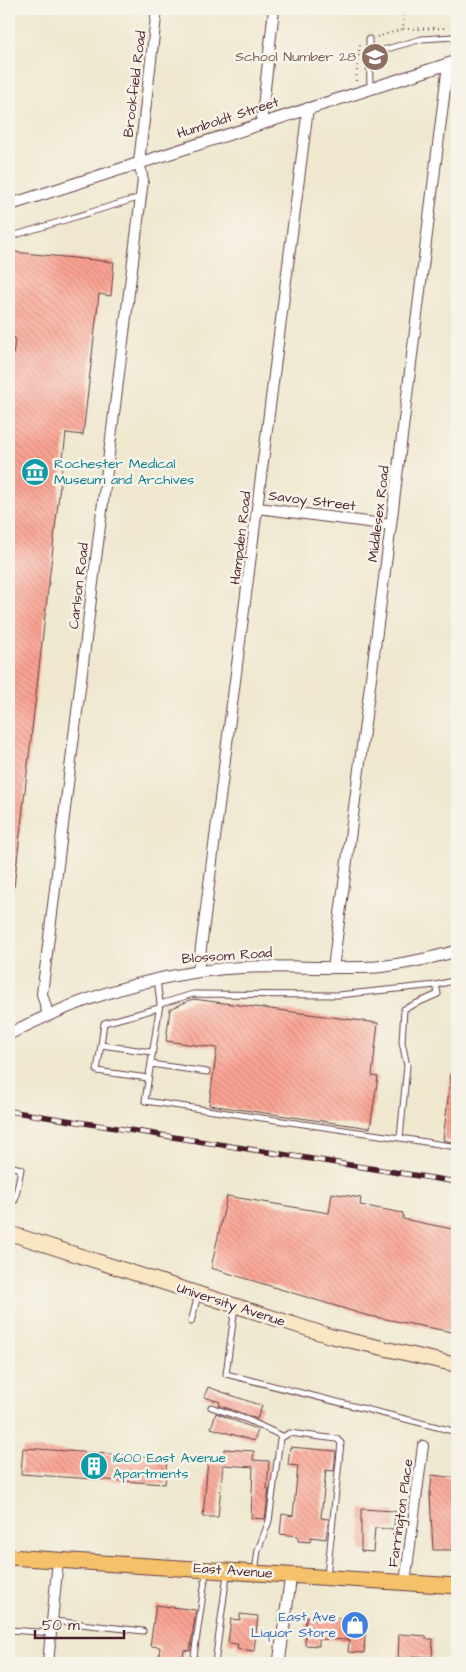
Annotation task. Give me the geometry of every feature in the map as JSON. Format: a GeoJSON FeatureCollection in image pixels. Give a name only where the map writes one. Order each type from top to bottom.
{"type":"FeatureCollection","features":[{"type":"Feature","properties":{"kind":"main road","name":"University Avenue"},"geometry":{"type":"LineString","coordinates":[[9,1233],[330,1336],[457,1365]]}},
{"type":"Feature","properties":{"kind":"main road","name":"East Avenue"},"geometry":{"type":"LineString","coordinates":[[9,1557],[457,1586]]}},
{"type":"Feature","properties":{"kind":"street","name":"Brookfield Road"},"geometry":{"type":"LineString","coordinates":[[139,162],[157,9]]}},
{"type":"Feature","properties":{"kind":"street"},"geometry":{"type":"LineString","coordinates":[[260,124],[274,9]]}},
{"type":"Feature","properties":{"kind":"street","name":"Humboldt Street"},"geometry":{"type":"LineString","coordinates":[[9,205],[452,62]]}},
{"type":"Feature","properties":{"kind":"street","name":"Middlesex Road"},"geometry":{"type":"LineString","coordinates":[[333,968],[452,62]]}},
{"type":"Feature","properties":{"kind":"street","name":"Hampden Road"},"geometry":{"type":"LineString","coordinates":[[198,971],[308,108]]}},
{"type":"Feature","properties":{"kind":"street","name":"Carlson Road"},"geometry":{"type":"LineString","coordinates":[[48,1014],[42,994],[143,180],[139,162]]}},
{"type":"Feature","properties":{"kind":"street","name":"Savoy Street"},"geometry":{"type":"LineString","coordinates":[[258,508],[391,525]]}},
{"type":"Feature","properties":{"kind":"street","name":"Blossom Road"},"geometry":{"type":"LineString","coordinates":[[9,1034],[48,1014],[114,990],[156,978],[198,971],[250,967],[333,968],[377,966],[422,960],[457,951]]}},
{"type":"Feature","properties":{"kind":"street","name":"Farrington Place"},"geometry":{"type":"LineString","coordinates":[[405,1583],[423,1446]]}},
{"type":"Feature","properties":{"kind":"street"},"geometry":{"type":"LineString","coordinates":[[48,1663],[54,1621],[58,1560]]}},
{"type":"Feature","properties":{"kind":"street"},"geometry":{"type":"LineString","coordinates":[[279,1663],[291,1575]]}},
{"type":"Feature","properties":{"kind":"lane"},"geometry":{"type":"LineString","coordinates":[[369,54],[422,39],[453,37],[457,43]]}},
{"type":"Feature","properties":{"kind":"lane"},"geometry":{"type":"LineString","coordinates":[[369,39],[370,88]]}},
{"type":"Feature","properties":{"kind":"lane"},"geometry":{"type":"LineString","coordinates":[[9,238],[141,197]]}},
{"type":"Feature","properties":{"kind":"lane"},"geometry":{"type":"LineString","coordinates":[[156,978],[160,1006],[144,1100],[457,1147]]}},
{"type":"Feature","properties":{"kind":"lane"},"geometry":{"type":"LineString","coordinates":[[148,1078],[97,1071],[104,1023],[193,994],[338,995],[436,985],[457,980]]}},
{"type":"Feature","properties":{"kind":"lane"},"geometry":{"type":"LineString","coordinates":[[400,1138],[407,1066],[402,1042],[404,1009],[438,994],[436,985]]}},
{"type":"Feature","properties":{"kind":"lane"},"geometry":{"type":"LineString","coordinates":[[101,1045],[152,1052]]}},
{"type":"Feature","properties":{"kind":"lane"},"geometry":{"type":"LineString","coordinates":[[150,1064],[207,1072]]}},
{"type":"Feature","properties":{"kind":"lane"},"geometry":{"type":"LineString","coordinates":[[9,1166],[22,1169],[15,1200],[9,1198]]}},
{"type":"Feature","properties":{"kind":"lane"},"geometry":{"type":"LineString","coordinates":[[191,1322],[198,1295]]}},
{"type":"Feature","properties":{"kind":"lane"},"geometry":{"type":"LineString","coordinates":[[235,1307],[226,1374],[457,1432]]}},
{"type":"Feature","properties":{"kind":"lane"},"geometry":{"type":"LineString","coordinates":[[211,1407],[248,1420],[282,1436],[289,1433],[338,1439],[341,1443],[327,1578]]}},
{"type":"Feature","properties":{"kind":"lane"},"geometry":{"type":"LineString","coordinates":[[255,1573],[258,1550],[269,1521],[275,1465],[282,1436]]}},
{"type":"Feature","properties":{"kind":"lane"},"geometry":{"type":"LineString","coordinates":[[193,1663],[206,1570]]}},
{"type":"Feature","properties":{"kind":"lane"},"geometry":{"type":"LineString","coordinates":[[215,1663],[227,1571]]}},
{"type":"Feature","properties":{"kind":"lane"},"geometry":{"type":"LineString","coordinates":[[54,1621],[143,1632]]}},
{"type":"Feature","properties":{"kind":"lane"},"geometry":{"type":"LineString","coordinates":[[9,1630],[52,1632]]}},
{"type":"Feature","properties":{"kind":"path"},"geometry":{"type":"LineString","coordinates":[[403,29],[405,9]]}},
{"type":"Feature","properties":{"kind":"path"},"geometry":{"type":"LineString","coordinates":[[356,93],[358,42],[403,29],[449,29]]}},
{"type":"Feature","properties":{"kind":"building"},"geometry":{"type":"Polygon","coordinates":[[[14,252],[114,262],[111,296],[99,294],[83,435],[66,433],[14,887],[9,887],[9,394],[15,338],[9,338],[9,299],[14,252]]]}},
{"type":"Feature","properties":{"kind":"building"},"geometry":{"type":"Polygon","coordinates":[[[193,999],[378,1023],[372,1076],[378,1077],[370,1128],[209,1105],[217,1048],[166,1041],[170,1009],[193,999]]]}},
{"type":"Feature","properties":{"kind":"building"},"geometry":{"type":"Polygon","coordinates":[[[451,1073],[457,1073],[457,1143],[443,1140],[451,1073]]]}},
{"type":"Feature","properties":{"kind":"building"},"geometry":{"type":"Polygon","coordinates":[[[332,1193],[361,1198],[360,1205],[403,1213],[403,1219],[457,1230],[457,1333],[365,1315],[211,1268],[227,1196],[329,1213],[332,1193]]]}},
{"type":"Feature","properties":{"kind":"building"},"geometry":{"type":"Polygon","coordinates":[[[208,1387],[262,1406],[257,1419],[219,1405],[220,1402],[204,1397],[208,1387]]]}},
{"type":"Feature","properties":{"kind":"building"},"geometry":{"type":"Polygon","coordinates":[[[216,1413],[258,1430],[254,1441],[211,1428],[216,1413]]]}},
{"type":"Feature","properties":{"kind":"building"},"geometry":{"type":"Polygon","coordinates":[[[290,1447],[336,1451],[334,1471],[326,1470],[321,1518],[329,1519],[326,1539],[311,1537],[310,1542],[298,1541],[298,1536],[280,1534],[282,1514],[293,1516],[298,1466],[288,1465],[290,1447]]]}},
{"type":"Feature","properties":{"kind":"building","name":"1600 East Avenue Apartments"},"geometry":{"type":"Polygon","coordinates":[[[23,1448],[167,1458],[165,1484],[21,1474],[23,1448]]]}},
{"type":"Feature","properties":{"kind":"building"},"geometry":{"type":"Polygon","coordinates":[[[224,1449],[254,1451],[253,1460],[269,1461],[267,1489],[269,1489],[265,1519],[251,1518],[253,1467],[223,1465],[218,1517],[203,1517],[208,1459],[224,1460],[224,1449]]]}},
{"type":"Feature","properties":{"kind":"building"},"geometry":{"type":"Polygon","coordinates":[[[432,1475],[457,1478],[457,1550],[433,1550],[430,1495],[432,1475]]]}},
{"type":"Feature","properties":{"kind":"building"},"geometry":{"type":"Polygon","coordinates":[[[361,1509],[395,1511],[394,1529],[375,1528],[373,1552],[361,1551],[361,1509]]]}},
{"type":"Feature","properties":{"kind":"building"},"geometry":{"type":"Polygon","coordinates":[[[156,1605],[196,1610],[190,1651],[184,1650],[182,1663],[158,1663],[160,1647],[150,1646],[156,1605]]]}},
{"type":"Feature","properties":{"kind":"building"},"geometry":{"type":"Polygon","coordinates":[[[240,1614],[258,1616],[254,1651],[237,1649],[238,1644],[228,1643],[231,1619],[240,1620],[240,1614]]]}},
{"type":"Feature","properties":{"kind":"building"},"geometry":{"type":"Polygon","coordinates":[[[306,1617],[366,1619],[364,1653],[348,1652],[349,1640],[319,1639],[319,1646],[305,1645],[306,1617]]]}},
{"type":"Feature","properties":{"kind":"building"},"geometry":{"type":"Polygon","coordinates":[[[399,1634],[426,1636],[426,1639],[433,1639],[432,1657],[413,1656],[413,1663],[398,1663],[399,1634]]]}},
{"type":"Feature","properties":{"kind":"railway"},"geometry":{"type":"LineString","coordinates":[[9,1111],[457,1182]]}},
{"type":"Feature","properties":{"kind":"place","name":"School Number 28"},"geometry":{"type":"Point","coordinates":[375,57]}},
{"type":"Feature","properties":{"kind":"place","name":"Rochester Medical Museum and Archives"},"geometry":{"type":"Point","coordinates":[35,472]}},
{"type":"Feature","properties":{"kind":"place","name":"1600 East Avenue Apartments"},"geometry":{"type":"Point","coordinates":[94,1466]}},
{"type":"Feature","properties":{"kind":"place","name":"East Ave Liquor Store"},"geometry":{"type":"Point","coordinates":[355,1625]}}]}
